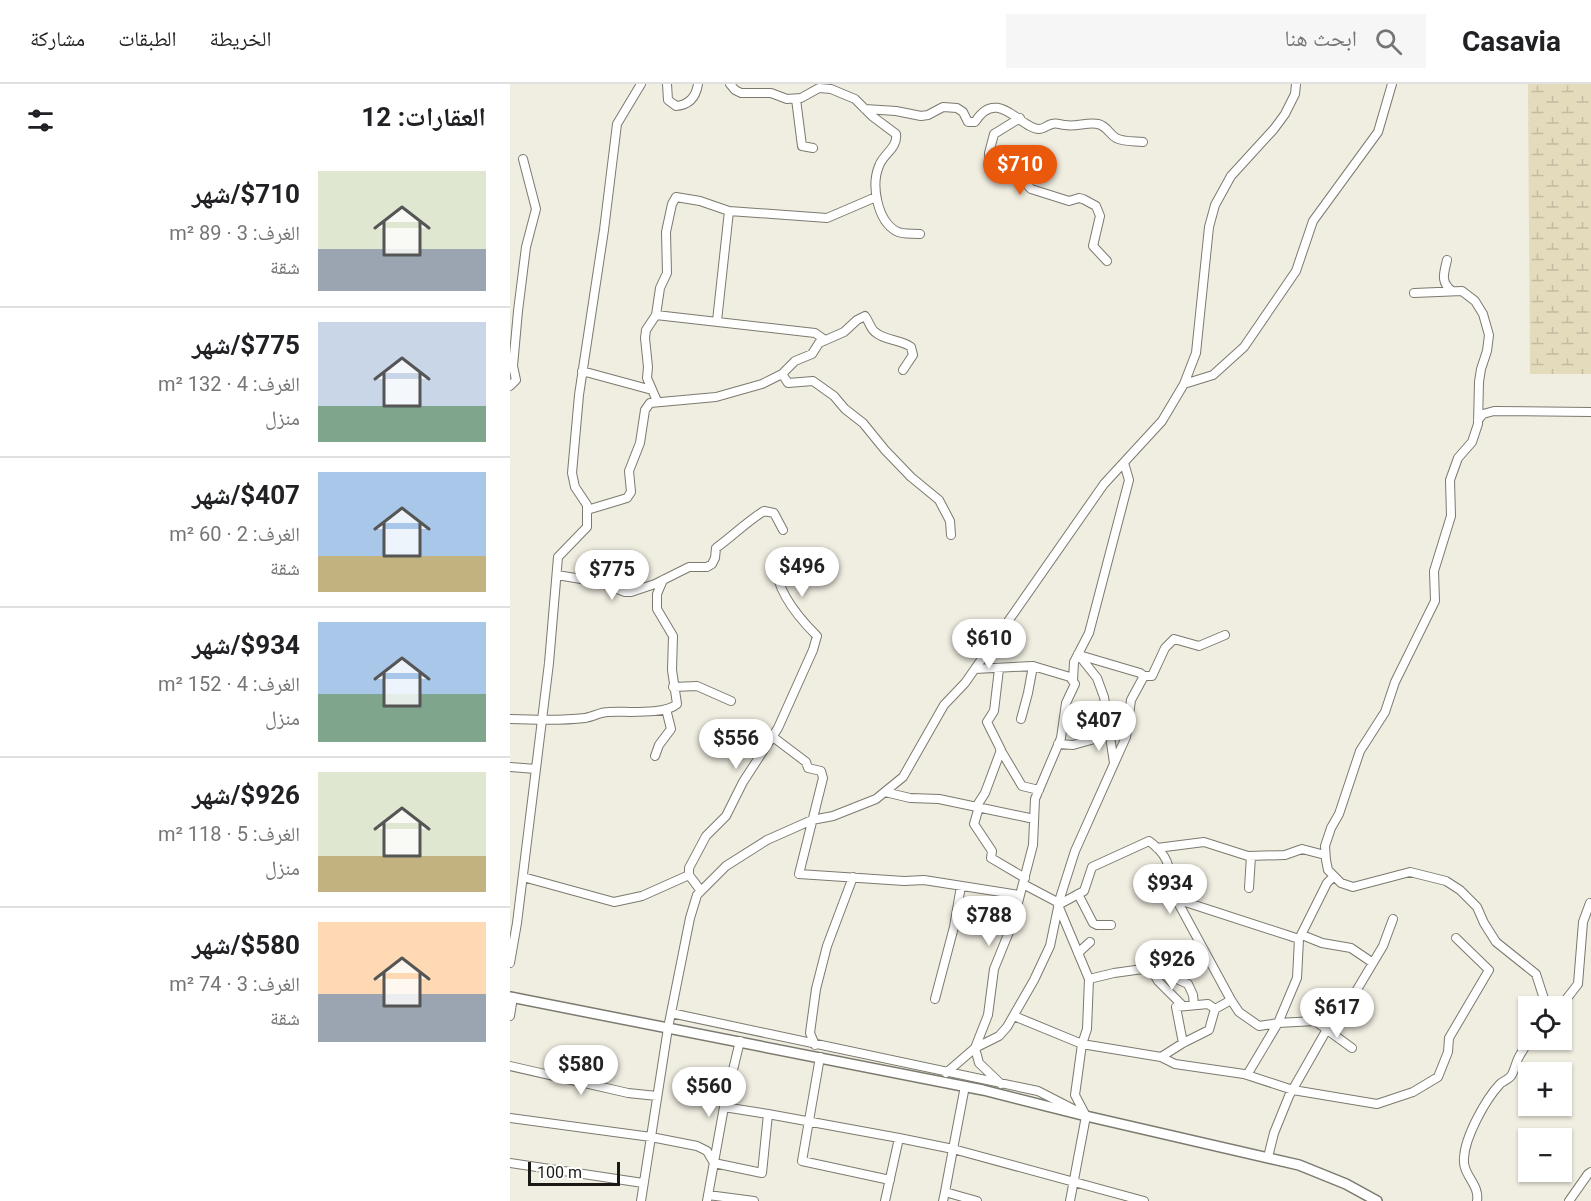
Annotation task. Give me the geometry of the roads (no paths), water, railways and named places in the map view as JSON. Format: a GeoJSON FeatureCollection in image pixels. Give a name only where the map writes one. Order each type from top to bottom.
{"type":"FeatureCollection","features":[{"type":"Feature","properties":{"kind":"main road"},"geometry":{"type":"LineString","coordinates":[[512,997],[965,1086],[1268,1157],[1299,1165],[1377,1201]]}},
{"type":"Feature","properties":{"kind":"street"},"geometry":{"type":"LineString","coordinates":[[510,963],[542,721],[558,557],[587,527],[587,506],[575,487],[572,473],[582,371],[604,230],[617,124],[641,84]]}},
{"type":"Feature","properties":{"kind":"street"},"geometry":{"type":"LineString","coordinates":[[667,84],[668,100],[676,106],[691,100],[698,84]]}},
{"type":"Feature","properties":{"kind":"street"},"geometry":{"type":"LineString","coordinates":[[730,84],[735,90],[746,94],[766,92],[788,99],[796,99],[819,88],[831,86],[855,99],[865,110],[895,132],[897,137],[896,145],[878,167],[875,176],[876,198],[884,216],[896,231],[920,234]]}},
{"type":"Feature","properties":{"kind":"street"},"geometry":{"type":"LineString","coordinates":[[640,1201],[668,1028],[690,918],[697,895],[726,866],[767,840],[812,820],[833,816],[876,799],[903,777],[944,705],[975,669],[1104,484],[1162,421],[1184,384],[1196,353],[1209,227],[1215,205],[1231,176],[1285,114],[1295,94],[1296,84]]}},
{"type":"Feature","properties":{"kind":"street"},"geometry":{"type":"LineString","coordinates":[[1184,384],[1213,375],[1244,347],[1296,271],[1313,221],[1378,132],[1392,84]]}},
{"type":"Feature","properties":{"kind":"street"},"geometry":{"type":"LineString","coordinates":[[796,99],[802,146],[813,148]]}},
{"type":"Feature","properties":{"kind":"street"},"geometry":{"type":"LineString","coordinates":[[865,110],[896,111],[921,116],[943,107],[957,108],[963,112],[968,122],[971,122],[993,108],[1011,112],[1036,128],[1041,129],[1055,123],[1066,126],[1100,124],[1118,139],[1143,142]]}},
{"type":"Feature","properties":{"kind":"street"},"geometry":{"type":"LineString","coordinates":[[1020,118],[994,134],[989,153],[990,170],[1022,179],[1031,189],[1069,201],[1083,199],[1096,206],[1100,216],[1093,246],[1107,261]]}},
{"type":"Feature","properties":{"kind":"street"},"geometry":{"type":"LineString","coordinates":[[510,386],[516,380],[513,375],[514,321],[526,247],[536,209],[523,159]]}},
{"type":"Feature","properties":{"kind":"street"},"geometry":{"type":"LineString","coordinates":[[657,401],[647,378],[645,338],[646,330],[656,315],[660,288],[667,273],[666,232],[668,216],[676,197],[700,201],[729,211],[827,218],[876,198]]}},
{"type":"Feature","properties":{"kind":"street"},"geometry":{"type":"LineString","coordinates":[[717,321],[729,211]]}},
{"type":"Feature","properties":{"kind":"street"},"geometry":{"type":"LineString","coordinates":[[1447,260],[1442,279],[1446,287],[1452,291]]}},
{"type":"Feature","properties":{"kind":"street"},"geometry":{"type":"LineString","coordinates":[[1414,293],[1462,291],[1475,301],[1483,314],[1489,335],[1479,382],[1478,420],[1472,442],[1458,458],[1450,480],[1452,516],[1434,571],[1435,601],[1395,682],[1385,712],[1360,751],[1339,814],[1331,828],[1325,846],[1325,855],[1328,870],[1341,883],[1353,887],[1410,872],[1446,881],[1460,890],[1477,907],[1484,924],[1496,942],[1536,974],[1543,996]]}},
{"type":"Feature","properties":{"kind":"street"},"geometry":{"type":"LineString","coordinates":[[656,315],[815,333],[825,340]]}},
{"type":"Feature","properties":{"kind":"street"},"geometry":{"type":"LineString","coordinates":[[587,510],[629,496],[632,489],[629,471],[640,443],[645,410],[650,403],[716,397],[762,384],[782,374],[795,362],[809,356],[815,346],[844,332],[865,315],[877,334],[900,340],[912,347],[913,355],[903,370]]}},
{"type":"Feature","properties":{"kind":"street"},"geometry":{"type":"LineString","coordinates":[[582,371],[652,390]]}},
{"type":"Feature","properties":{"kind":"street"},"geometry":{"type":"LineString","coordinates":[[782,374],[788,383],[813,381],[820,384],[844,409],[863,423],[911,477],[929,489],[939,500],[950,521],[951,535]]}},
{"type":"Feature","properties":{"kind":"street"},"geometry":{"type":"LineString","coordinates":[[1478,420],[1483,414],[1494,411],[1591,412]]}},
{"type":"Feature","properties":{"kind":"street"},"geometry":{"type":"LineString","coordinates":[[1001,1084],[979,1063],[975,1048],[988,1016],[994,969],[1013,922],[1033,845],[1035,799],[1058,744],[1066,703],[1075,684],[1073,681],[1074,662],[1089,633],[1129,480],[1124,462]]}},
{"type":"Feature","properties":{"kind":"street"},"geometry":{"type":"LineString","coordinates":[[557,575],[607,584],[625,592],[639,590],[689,567],[704,568],[712,564],[716,548],[730,538],[735,531],[764,511],[774,513],[783,530]]}},
{"type":"Feature","properties":{"kind":"street"},"geometry":{"type":"LineString","coordinates":[[701,891],[689,875],[689,868],[706,836],[726,816],[743,782],[773,736],[813,650],[817,636],[803,622],[790,603],[776,572],[776,563]]}},
{"type":"Feature","properties":{"kind":"street"},"geometry":{"type":"LineString","coordinates":[[510,719],[542,721],[588,718],[604,712],[673,708],[677,704],[674,687],[673,636],[657,609],[657,594],[663,580]]}},
{"type":"Feature","properties":{"kind":"street"},"geometry":{"type":"LineString","coordinates":[[1078,654],[1144,676],[1152,676],[1165,648],[1174,639],[1199,646],[1226,635]]}},
{"type":"Feature","properties":{"kind":"street"},"geometry":{"type":"LineString","coordinates":[[1078,654],[1097,678],[1104,697],[1114,765]]}},
{"type":"Feature","properties":{"kind":"street"},"geometry":{"type":"LineString","coordinates":[[975,669],[1033,666],[1070,677],[1073,681]]}},
{"type":"Feature","properties":{"kind":"street"},"geometry":{"type":"LineString","coordinates":[[1020,719],[1033,666]]}},
{"type":"Feature","properties":{"kind":"street"},"geometry":{"type":"LineString","coordinates":[[999,669],[994,711],[987,722],[1022,786],[1039,790]]}},
{"type":"Feature","properties":{"kind":"street"},"geometry":{"type":"LineString","coordinates":[[946,1073],[975,1048],[999,1036],[1027,996],[1050,946],[1058,904],[1075,850],[1126,737],[1131,700],[1144,676]]}},
{"type":"Feature","properties":{"kind":"street"},"geometry":{"type":"LineString","coordinates":[[674,687],[697,686],[731,700]]}},
{"type":"Feature","properties":{"kind":"street"},"geometry":{"type":"LineString","coordinates":[[655,756],[659,744],[671,729],[666,709]]}},
{"type":"Feature","properties":{"kind":"street"},"geometry":{"type":"LineString","coordinates":[[1058,744],[1073,746],[1109,735]]}},
{"type":"Feature","properties":{"kind":"street"},"geometry":{"type":"LineString","coordinates":[[773,736],[806,762],[808,768],[821,771],[823,778],[799,874],[924,880],[1020,895]]}},
{"type":"Feature","properties":{"kind":"street"},"geometry":{"type":"LineString","coordinates":[[1000,749],[974,824],[992,851],[991,858],[1058,904],[1089,979],[1087,1029],[1082,1044],[1075,1095],[1086,1116],[1070,1201]]}},
{"type":"Feature","properties":{"kind":"street"},"geometry":{"type":"LineString","coordinates":[[510,767],[536,769]]}},
{"type":"Feature","properties":{"kind":"street"},"geometry":{"type":"LineString","coordinates":[[885,792],[910,798],[939,799],[1034,819]]}},
{"type":"Feature","properties":{"kind":"street"},"geometry":{"type":"LineString","coordinates":[[1058,904],[1084,891],[1092,867],[1149,841],[1167,860],[1171,874],[1168,884],[1239,1012],[1259,1026],[1315,1021],[1352,1048]]}},
{"type":"Feature","properties":{"kind":"street"},"geometry":{"type":"LineString","coordinates":[[1157,848],[1204,842],[1251,856],[1285,855],[1302,849],[1325,855]]}},
{"type":"Feature","properties":{"kind":"street"},"geometry":{"type":"LineString","coordinates":[[1249,888],[1251,856]]}},
{"type":"Feature","properties":{"kind":"street"},"geometry":{"type":"LineString","coordinates":[[523,877],[614,902],[642,896],[689,875]]}},
{"type":"Feature","properties":{"kind":"street"},"geometry":{"type":"LineString","coordinates":[[1247,1075],[1278,1023],[1296,978],[1301,937],[1327,883],[1334,876]]}},
{"type":"Feature","properties":{"kind":"street"},"geometry":{"type":"LineString","coordinates":[[815,1045],[810,1033],[816,989],[827,946],[853,877]]}},
{"type":"Feature","properties":{"kind":"street"},"geometry":{"type":"LineString","coordinates":[[935,999],[962,886]]}},
{"type":"Feature","properties":{"kind":"street"},"geometry":{"type":"LineString","coordinates":[[1078,894],[1093,923],[1111,925]]}},
{"type":"Feature","properties":{"kind":"street"},"geometry":{"type":"LineString","coordinates":[[1176,899],[1322,943],[1351,948],[1372,963]]}},
{"type":"Feature","properties":{"kind":"street"},"geometry":{"type":"LineString","coordinates":[[1569,996],[1578,984],[1583,922],[1590,903]]}},
{"type":"Feature","properties":{"kind":"street"},"geometry":{"type":"LineString","coordinates":[[1268,1157],[1274,1133],[1293,1090],[1327,1030],[1352,998],[1383,946],[1393,919]]}},
{"type":"Feature","properties":{"kind":"street"},"geometry":{"type":"LineString","coordinates":[[1014,1016],[1082,1044],[1161,1057],[1175,1065],[1247,1075],[1293,1090],[1377,1104],[1413,1092],[1438,1077],[1448,1052],[1449,1038],[1489,970],[1456,938]]}},
{"type":"Feature","properties":{"kind":"street"},"geometry":{"type":"LineString","coordinates":[[1078,953],[1090,942]]}},
{"type":"Feature","properties":{"kind":"street"},"geometry":{"type":"LineString","coordinates":[[1168,967],[1179,980],[1188,984],[1194,1005]]}},
{"type":"Feature","properties":{"kind":"street"},"geometry":{"type":"LineString","coordinates":[[1089,979],[1150,968],[1158,981],[1182,1006]]}},
{"type":"Feature","properties":{"kind":"street"},"geometry":{"type":"LineString","coordinates":[[510,1016],[512,997]]}},
{"type":"Feature","properties":{"kind":"street"},"geometry":{"type":"LineString","coordinates":[[1161,1057],[1209,1030],[1215,1009],[1231,1000]]}},
{"type":"Feature","properties":{"kind":"street"},"geometry":{"type":"LineString","coordinates":[[1183,1043],[1176,1007],[1208,1004],[1215,1009]]}},
{"type":"Feature","properties":{"kind":"street"},"geometry":{"type":"LineString","coordinates":[[671,1013],[1038,1091],[1086,1116]]}},
{"type":"Feature","properties":{"kind":"street"},"geometry":{"type":"LineString","coordinates":[[740,1041],[724,1107],[707,1198],[754,1201]]}},
{"type":"Feature","properties":{"kind":"street"},"geometry":{"type":"LineString","coordinates":[[1477,1201],[1478,1195],[1466,1173],[1463,1160],[1466,1144],[1492,1095],[1502,1083],[1510,1078],[1524,1050]]}},
{"type":"Feature","properties":{"kind":"street"},"geometry":{"type":"LineString","coordinates":[[820,1057],[802,1161],[890,1180]]}},
{"type":"Feature","properties":{"kind":"street"},"geometry":{"type":"LineString","coordinates":[[510,1066],[628,1093],[657,1096]]}},
{"type":"Feature","properties":{"kind":"street"},"geometry":{"type":"LineString","coordinates":[[943,1201],[965,1086]]}},
{"type":"Feature","properties":{"kind":"street"},"geometry":{"type":"LineString","coordinates":[[724,1107],[953,1149],[1144,1201]]}},
{"type":"Feature","properties":{"kind":"street"},"geometry":{"type":"LineString","coordinates":[[510,1118],[651,1137],[697,1146],[707,1151],[714,1163],[762,1173],[768,1114]]}},
{"type":"Feature","properties":{"kind":"street"},"geometry":{"type":"LineString","coordinates":[[885,1201],[899,1138]]}},
{"type":"Feature","properties":{"kind":"street"},"geometry":{"type":"LineString","coordinates":[[510,1163],[643,1183]]}},
{"type":"Feature","properties":{"kind":"street"},"geometry":{"type":"LineString","coordinates":[[1569,1201],[1591,1172]]}},
{"type":"Feature","properties":{"kind":"street"},"geometry":{"type":"LineString","coordinates":[[945,1192],[977,1201]]}}]}
